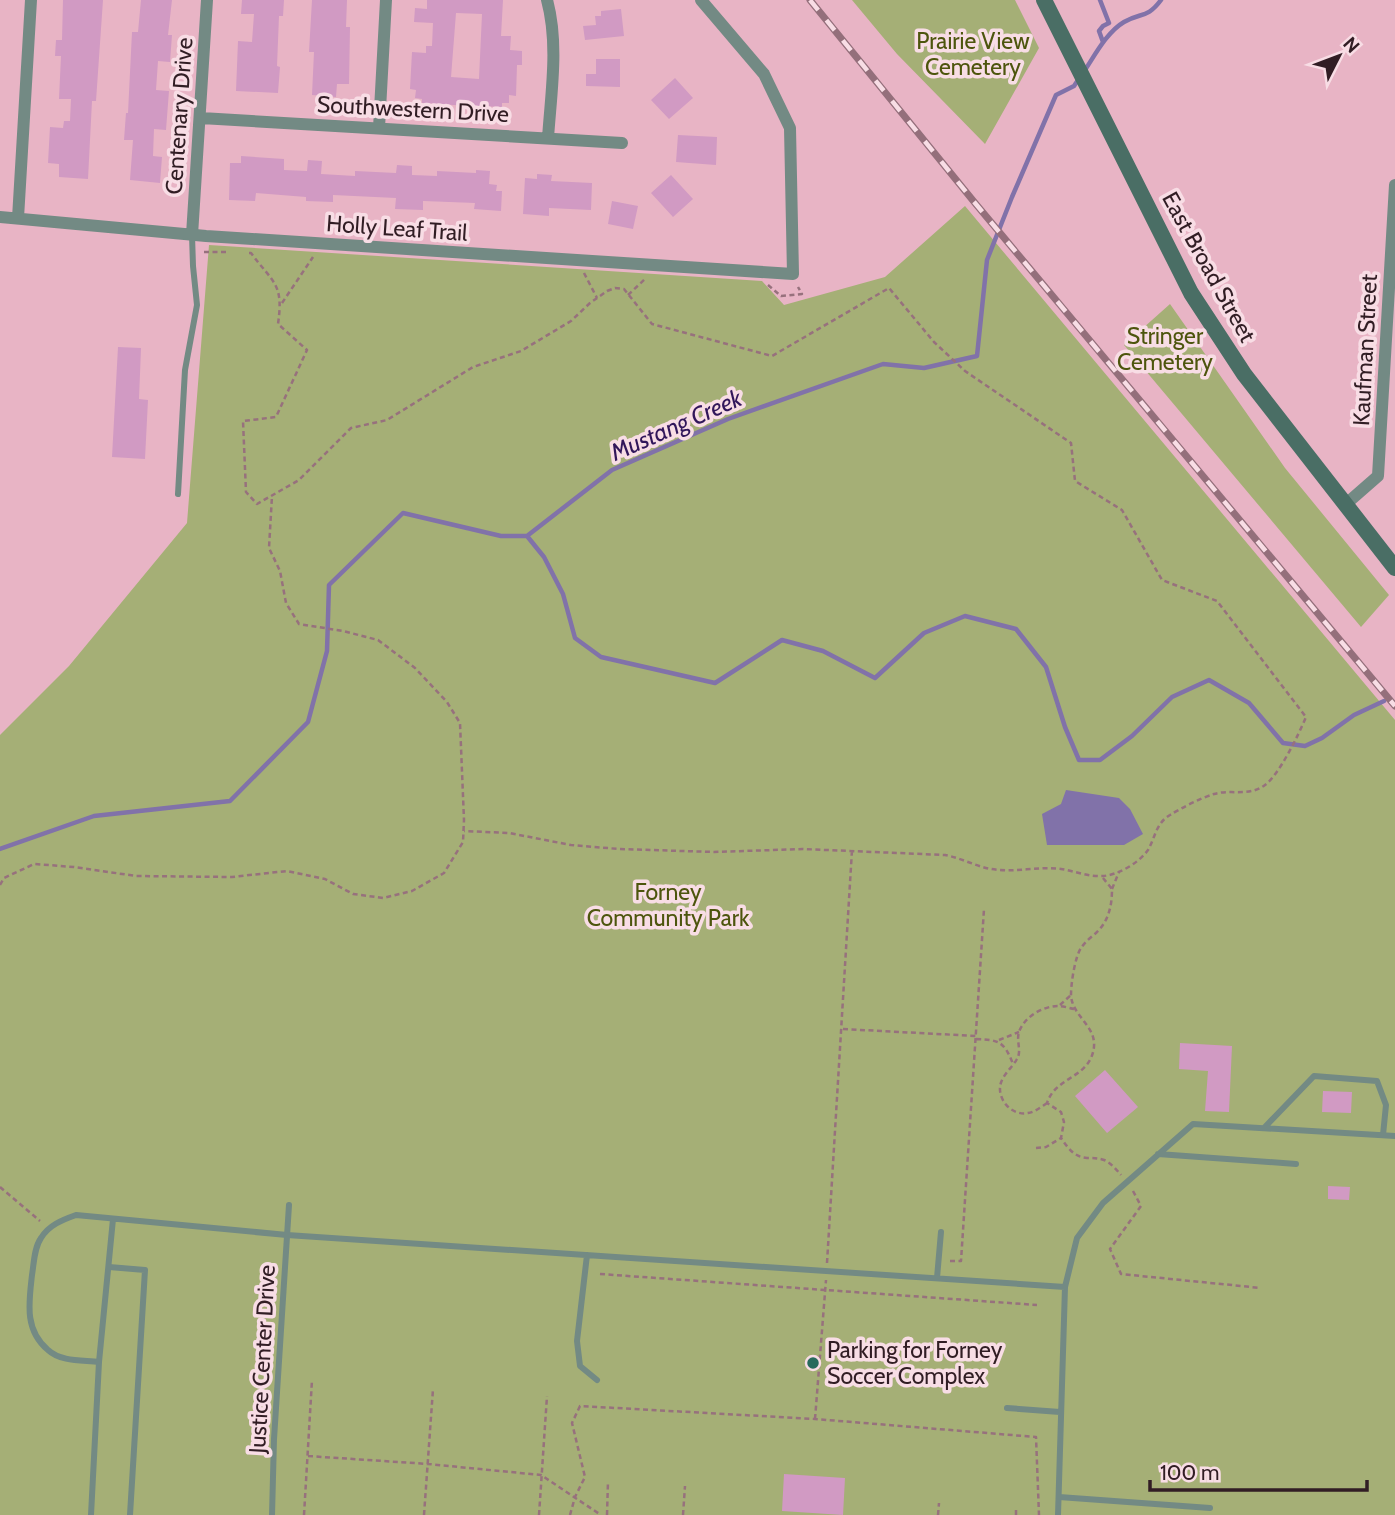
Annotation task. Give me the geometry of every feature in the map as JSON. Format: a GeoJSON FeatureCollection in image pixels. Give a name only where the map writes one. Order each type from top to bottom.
{"type":"FeatureCollection","features":[{"type":"Feature","properties":{"kind":"main road","name":"East Broad Street"},"geometry":{"type":"LineString","coordinates":[[1044,0],[1191,293],[1244,374],[1395,568]]}},
{"type":"Feature","properties":{"kind":"street"},"geometry":{"type":"LineString","coordinates":[[18,218],[31,0]]}},
{"type":"Feature","properties":{"kind":"street","name":"Centenary Drive"},"geometry":{"type":"LineString","coordinates":[[192,235],[207,0]]}},
{"type":"Feature","properties":{"kind":"street"},"geometry":{"type":"LineString","coordinates":[[379,128],[386,0]]}},
{"type":"Feature","properties":{"kind":"street"},"geometry":{"type":"LineString","coordinates":[[547,0],[552,17],[553,58],[548,138]]}},
{"type":"Feature","properties":{"kind":"street","name":"Holly Leaf Trail"},"geometry":{"type":"LineString","coordinates":[[0,216],[192,235],[793,274],[790,128],[764,74],[701,0]]}},
{"type":"Feature","properties":{"kind":"street","name":"Southwestern Drive"},"geometry":{"type":"LineString","coordinates":[[201,118],[622,143]]}},
{"type":"Feature","properties":{"kind":"street","name":"Kaufman Street"},"geometry":{"type":"LineString","coordinates":[[1346,504],[1378,476],[1395,185]]}},
{"type":"Feature","properties":{"kind":"lane"},"geometry":{"type":"LineString","coordinates":[[178,494],[186,370],[197,305],[192,265],[192,235]]}},
{"type":"Feature","properties":{"kind":"lane"},"geometry":{"type":"LineString","coordinates":[[1264,1128],[1314,1076],[1377,1081],[1386,1105],[1383,1135]]}},
{"type":"Feature","properties":{"kind":"lane"},"geometry":{"type":"LineString","coordinates":[[1058,1515],[1065,1287],[1077,1238],[1103,1203],[1194,1124],[1395,1136]]}},
{"type":"Feature","properties":{"kind":"lane"},"geometry":{"type":"LineString","coordinates":[[1158,1154],[1296,1164]]}},
{"type":"Feature","properties":{"kind":"lane","name":"Justice Center Drive"},"geometry":{"type":"LineString","coordinates":[[272,1515],[289,1205]]}},
{"type":"Feature","properties":{"kind":"lane"},"geometry":{"type":"LineString","coordinates":[[99,1362],[62,1358],[49,1351],[39,1341],[28,1309],[34,1258],[39,1240],[61,1220],[76,1215],[287,1235],[1065,1287]]}},
{"type":"Feature","properties":{"kind":"lane"},"geometry":{"type":"LineString","coordinates":[[91,1515],[99,1362],[113,1219]]}},
{"type":"Feature","properties":{"kind":"lane"},"geometry":{"type":"LineString","coordinates":[[937,1278],[941,1232]]}},
{"type":"Feature","properties":{"kind":"lane"},"geometry":{"type":"LineString","coordinates":[[587,1255],[577,1340],[580,1366],[597,1380]]}},
{"type":"Feature","properties":{"kind":"lane"},"geometry":{"type":"LineString","coordinates":[[109,1266],[145,1270],[130,1515]]}},
{"type":"Feature","properties":{"kind":"lane"},"geometry":{"type":"LineString","coordinates":[[1007,1408],[1060,1412]]}},
{"type":"Feature","properties":{"kind":"lane"},"geometry":{"type":"LineString","coordinates":[[1059,1497],[1210,1508]]}},
{"type":"Feature","properties":{"kind":"path"},"geometry":{"type":"LineString","coordinates":[[205,249],[204,253],[251,253],[278,287],[281,305],[278,324],[307,350],[276,417],[243,421],[246,492],[257,504],[299,480],[351,428],[387,420],[473,367],[521,351],[571,321],[597,298],[615,288],[624,289],[652,324],[772,356],[889,289],[934,342],[965,371],[1071,443],[1075,481],[1122,510],[1162,580],[1217,601],[1306,717],[1275,776],[1266,785],[1245,793],[1215,794],[1170,814],[1162,821],[1142,858],[1119,872],[1102,877],[1058,869],[991,869],[945,855],[803,849],[714,852],[619,849],[571,845],[509,833],[464,831]]}},
{"type":"Feature","properties":{"kind":"path"},"geometry":{"type":"LineString","coordinates":[[281,305],[313,257]]}},
{"type":"Feature","properties":{"kind":"path"},"geometry":{"type":"LineString","coordinates":[[583,272],[597,298]]}},
{"type":"Feature","properties":{"kind":"path"},"geometry":{"type":"LineString","coordinates":[[628,295],[648,276]]}},
{"type":"Feature","properties":{"kind":"path"},"geometry":{"type":"LineString","coordinates":[[0,885],[5,878],[34,864],[136,876],[232,877],[287,871],[325,879],[353,894],[383,898],[412,891],[444,873],[463,842],[460,723],[447,702],[415,668],[378,640],[343,631],[299,625],[286,603],[280,571],[269,548],[272,496]]}},
{"type":"Feature","properties":{"kind":"path"},"geometry":{"type":"LineString","coordinates":[[816,1419],[852,850]]}},
{"type":"Feature","properties":{"kind":"path"},"geometry":{"type":"LineString","coordinates":[[1019,1032],[1018,1058],[1002,1079],[1000,1086],[1005,1104],[1012,1110],[1026,1114],[1047,1103],[1053,1090],[1081,1070],[1091,1057],[1093,1037],[1090,1028],[1074,1009],[1071,995],[1076,961],[1079,950],[1103,925],[1119,872]]}},
{"type":"Feature","properties":{"kind":"path"},"geometry":{"type":"LineString","coordinates":[[1102,877],[1112,889]]}},
{"type":"Feature","properties":{"kind":"path"},"geometry":{"type":"LineString","coordinates":[[939,1260],[961,1261],[984,909]]}},
{"type":"Feature","properties":{"kind":"path"},"geometry":{"type":"LineString","coordinates":[[1058,1006],[1071,995]]}},
{"type":"Feature","properties":{"kind":"path"},"geometry":{"type":"LineString","coordinates":[[841,1029],[998,1040],[1019,1032],[1039,1011],[1058,1006],[1074,1009]]}},
{"type":"Feature","properties":{"kind":"path"},"geometry":{"type":"LineString","coordinates":[[998,1040],[1006,1048],[1013,1064]]}},
{"type":"Feature","properties":{"kind":"path"},"geometry":{"type":"LineString","coordinates":[[1047,1103],[1062,1112],[1064,1117],[1061,1138],[1075,1154],[1110,1164],[1128,1181],[1141,1206],[1110,1249],[1121,1274],[1261,1288]]}},
{"type":"Feature","properties":{"kind":"path"},"geometry":{"type":"LineString","coordinates":[[1036,1149],[1046,1147],[1061,1138]]}},
{"type":"Feature","properties":{"kind":"path"},"geometry":{"type":"LineString","coordinates":[[0,1187],[49,1229]]}},
{"type":"Feature","properties":{"kind":"path"},"geometry":{"type":"LineString","coordinates":[[600,1274],[1037,1305]]}},
{"type":"Feature","properties":{"kind":"path"},"geometry":{"type":"LineString","coordinates":[[304,1515],[312,1380]]}},
{"type":"Feature","properties":{"kind":"path"},"geometry":{"type":"LineString","coordinates":[[424,1515],[433,1389]]}},
{"type":"Feature","properties":{"kind":"path"},"geometry":{"type":"LineString","coordinates":[[539,1515],[547,1396]]}},
{"type":"Feature","properties":{"kind":"path"},"geometry":{"type":"LineString","coordinates":[[570,1515],[585,1476],[572,1423],[579,1406],[816,1419],[1036,1437],[1039,1515]]}},
{"type":"Feature","properties":{"kind":"path"},"geometry":{"type":"LineString","coordinates":[[308,1456],[541,1475],[601,1515]]}},
{"type":"Feature","properties":{"kind":"path"},"geometry":{"type":"LineString","coordinates":[[607,1515],[608,1481]]}},
{"type":"Feature","properties":{"kind":"path"},"geometry":{"type":"LineString","coordinates":[[683,1515],[685,1486]]}},
{"type":"Feature","properties":{"kind":"path"},"geometry":{"type":"LineString","coordinates":[[938,1515],[939,1503]]}},
{"type":"Feature","properties":{"kind":"path"},"geometry":{"type":"LineString","coordinates":[[1016,1507],[1016,1515]]}},
{"type":"Feature","properties":{"kind":"green space","name":"Prairie View Cemetery"},"geometry":{"type":"Polygon","coordinates":[[[852,0],[1015,0],[1039,48],[985,144],[897,54],[852,0]]]}},
{"type":"Feature","properties":{"kind":"green space","name":"Forney Community Park"},"geometry":{"type":"Polygon","coordinates":[[[965,206],[1395,720],[1395,1515],[0,1515],[0,735],[69,666],[187,523],[209,245],[762,281],[784,305],[885,277],[965,206]]]}},
{"type":"Feature","properties":{"kind":"green space","name":"Stringer Cemetery"},"geometry":{"type":"Polygon","coordinates":[[[1170,304],[1285,468],[1389,595],[1361,627],[1124,345],[1170,304]]]}},
{"type":"Feature","properties":{"kind":"shaded area"},"geometry":{"type":"Polygon","coordinates":[[[1066,790],[1119,798],[1130,809],[1143,834],[1124,845],[1047,845],[1042,814],[1061,804],[1066,790]]]}},
{"type":"Feature","properties":{"kind":"building"},"geometry":{"type":"Polygon","coordinates":[[[63,0],[103,0],[96,101],[92,101],[88,179],[59,177],[59,164],[48,163],[50,127],[63,128],[64,121],[70,121],[71,99],[59,99],[61,56],[55,56],[56,40],[62,40],[63,0]]]}},
{"type":"Feature","properties":{"kind":"building"},"geometry":{"type":"Polygon","coordinates":[[[141,0],[172,0],[168,35],[172,35],[170,62],[158,61],[156,90],[169,91],[166,130],[154,129],[153,156],[162,157],[160,183],[130,180],[133,140],[124,140],[132,32],[138,32],[141,0]]]}},
{"type":"Feature","properties":{"kind":"building"},"geometry":{"type":"Polygon","coordinates":[[[242,0],[284,0],[283,16],[279,16],[278,93],[236,91],[238,41],[252,42],[254,14],[241,14],[242,0]]]}},
{"type":"Feature","properties":{"kind":"building"},"geometry":{"type":"Polygon","coordinates":[[[312,0],[347,0],[346,27],[350,27],[349,84],[337,84],[336,97],[312,95],[314,52],[309,52],[312,0]]]}},
{"type":"Feature","properties":{"kind":"building"},"geometry":{"type":"Polygon","coordinates":[[[427,0],[503,0],[501,36],[511,36],[510,50],[522,51],[522,65],[517,65],[516,96],[509,95],[509,103],[502,103],[502,107],[453,105],[422,103],[422,99],[415,98],[416,90],[410,89],[412,52],[426,53],[426,46],[432,46],[433,23],[414,22],[415,8],[427,9],[427,0]],[[456,13],[451,77],[479,79],[482,14],[456,13]]]}},
{"type":"Feature","properties":{"kind":"building"},"geometry":{"type":"Polygon","coordinates":[[[621,9],[624,36],[585,40],[583,26],[596,25],[595,16],[601,16],[601,11],[621,9]]]}},
{"type":"Feature","properties":{"kind":"building"},"geometry":{"type":"Polygon","coordinates":[[[596,59],[620,59],[620,87],[586,86],[586,74],[596,74],[596,59]]]}},
{"type":"Feature","properties":{"kind":"building"},"geometry":{"type":"Polygon","coordinates":[[[675,78],[693,98],[669,119],[651,100],[675,78]]]}},
{"type":"Feature","properties":{"kind":"building"},"geometry":{"type":"Polygon","coordinates":[[[678,135],[717,137],[716,165],[676,162],[678,135]]]}},
{"type":"Feature","properties":{"kind":"building"},"geometry":{"type":"Polygon","coordinates":[[[241,156],[284,159],[284,170],[307,171],[308,160],[322,161],[321,174],[355,176],[355,171],[396,173],[397,165],[412,166],[412,175],[437,176],[437,171],[490,171],[489,184],[497,185],[496,191],[502,191],[501,211],[474,209],[475,203],[423,201],[423,210],[395,209],[396,198],[333,195],[333,202],[306,201],[306,197],[256,193],[255,201],[229,200],[230,163],[241,163],[241,156]]]}},
{"type":"Feature","properties":{"kind":"building"},"geometry":{"type":"Polygon","coordinates":[[[537,174],[552,175],[551,181],[592,183],[591,210],[549,208],[549,216],[523,214],[525,178],[537,179],[537,174]]]}},
{"type":"Feature","properties":{"kind":"building"},"geometry":{"type":"Polygon","coordinates":[[[671,175],[693,199],[673,217],[651,193],[671,175]]]}},
{"type":"Feature","properties":{"kind":"building"},"geometry":{"type":"Polygon","coordinates":[[[612,201],[638,206],[633,229],[608,224],[612,201]]]}},
{"type":"Feature","properties":{"kind":"building"},"geometry":{"type":"Polygon","coordinates":[[[118,347],[141,348],[139,399],[148,400],[145,459],[112,457],[118,347]]]}},
{"type":"Feature","properties":{"kind":"building"},"geometry":{"type":"Polygon","coordinates":[[[1180,1043],[1232,1046],[1229,1112],[1205,1111],[1208,1071],[1179,1069],[1180,1043]]]}},
{"type":"Feature","properties":{"kind":"building"},"geometry":{"type":"Polygon","coordinates":[[[1105,1070],[1138,1107],[1107,1133],[1075,1096],[1105,1070]]]}},
{"type":"Feature","properties":{"kind":"building"},"geometry":{"type":"Polygon","coordinates":[[[1323,1091],[1352,1092],[1351,1113],[1322,1112],[1323,1091]]]}},
{"type":"Feature","properties":{"kind":"building"},"geometry":{"type":"Polygon","coordinates":[[[1328,1186],[1350,1187],[1349,1200],[1328,1199],[1328,1186]]]}},
{"type":"Feature","properties":{"kind":"building"},"geometry":{"type":"Polygon","coordinates":[[[784,1474],[845,1478],[843,1515],[782,1511],[784,1474]]]}},
{"type":"Feature","properties":{"kind":"waterway"},"geometry":{"type":"LineString","coordinates":[[1100,0],[1109,23],[1099,31],[1103,42]]}},
{"type":"Feature","properties":{"kind":"waterway","name":"Mustang Creek"},"geometry":{"type":"LineString","coordinates":[[1085,70],[1118,26],[1148,13],[1161,0]]}},
{"type":"Feature","properties":{"kind":"waterway","name":"Mustang Creek"},"geometry":{"type":"LineString","coordinates":[[0,849],[94,816],[230,801],[308,722],[327,651],[329,585],[403,513],[501,536],[527,536],[612,470],[728,419],[883,364],[924,368],[977,356],[987,260],[1056,95],[1074,86],[1080,77]]}},
{"type":"Feature","properties":{"kind":"waterway"},"geometry":{"type":"LineString","coordinates":[[527,536],[544,557],[563,594],[575,638],[601,657],[715,683],[782,640],[823,651],[875,678],[924,633],[965,616],[1016,629],[1046,667],[1065,727],[1079,760],[1100,760],[1132,736],[1172,697],[1209,680],[1249,703],[1283,743],[1305,746],[1322,738],[1354,715],[1384,701]]}},
{"type":"Feature","properties":{"kind":"railway"},"geometry":{"type":"LineString","coordinates":[[810,0],[975,203],[1395,706]]}},
{"type":"Feature","properties":{"kind":"place","name":"Parking for Forney Soccer Complex"},"geometry":{"type":"Point","coordinates":[813,1363]}}]}
